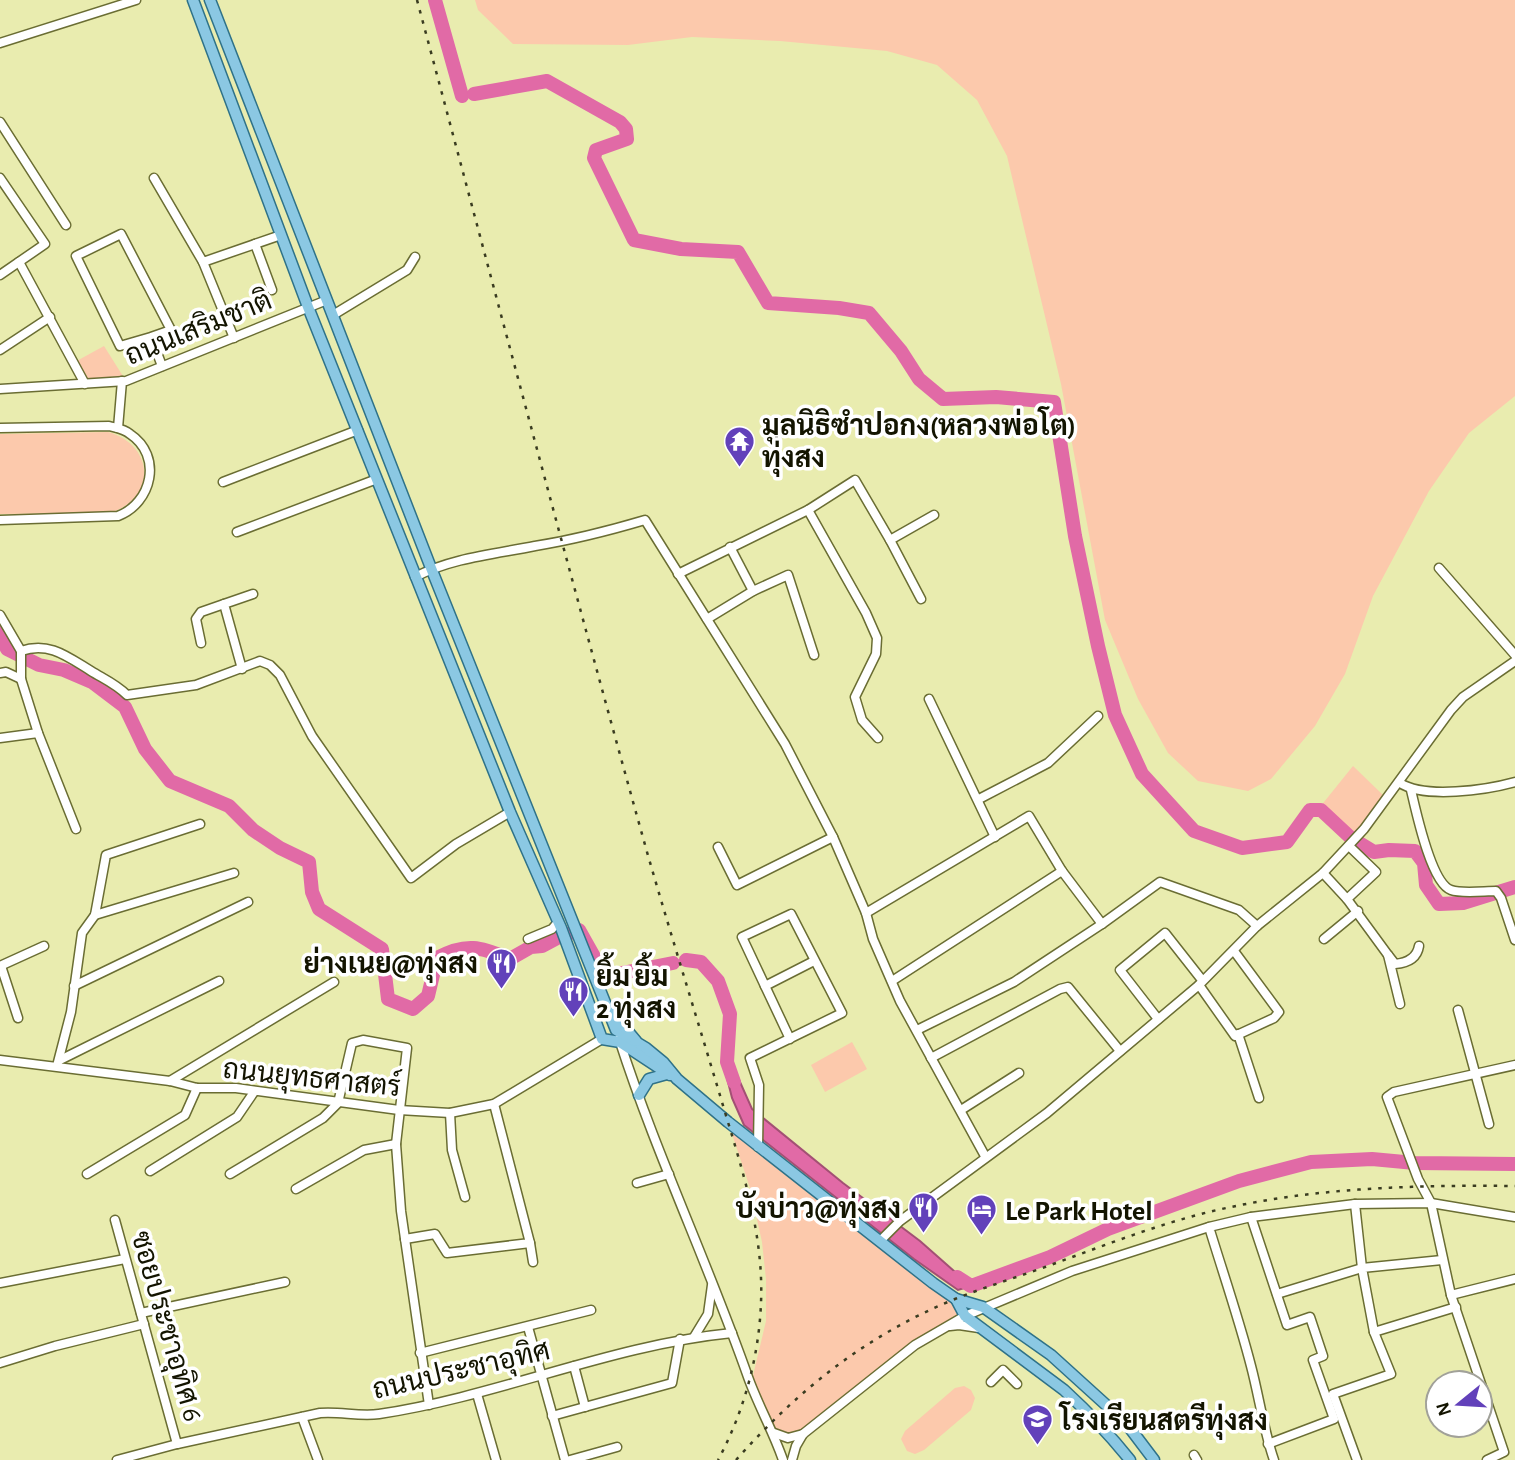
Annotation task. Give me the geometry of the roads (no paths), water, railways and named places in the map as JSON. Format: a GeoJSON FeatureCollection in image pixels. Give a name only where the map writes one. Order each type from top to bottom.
{"type":"FeatureCollection","features":[{"type":"Feature","properties":{"kind":"main road"},"geometry":{"type":"LineString","coordinates":[[193,0],[308,307],[510,812],[559,925],[602,1039],[620,1042],[672,1076],[956,1298],[983,1307],[1020,1332],[1100,1398],[1126,1423],[1154,1460]]}},
{"type":"Feature","properties":{"kind":"main road"},"geometry":{"type":"LineString","coordinates":[[210,0],[431,568],[616,1030],[663,1062],[672,1076]]}},
{"type":"Feature","properties":{"kind":"main road"},"geometry":{"type":"LineString","coordinates":[[605,1004],[638,1043]]}},
{"type":"Feature","properties":{"kind":"main road"},"geometry":{"type":"LineString","coordinates":[[639,1095],[649,1079],[672,1076]]}},
{"type":"Feature","properties":{"kind":"main road"},"geometry":{"type":"LineString","coordinates":[[956,1298],[965,1316],[1064,1391],[1110,1435],[1130,1460]]}},
{"type":"Feature","properties":{"kind":"street"},"geometry":{"type":"LineString","coordinates":[[0,43],[136,0]]}},
{"type":"Feature","properties":{"kind":"street"},"geometry":{"type":"LineString","coordinates":[[0,122],[66,225]]}},
{"type":"Feature","properties":{"kind":"street"},"geometry":{"type":"LineString","coordinates":[[0,178],[45,244],[1,272]]}},
{"type":"Feature","properties":{"kind":"street"},"geometry":{"type":"LineString","coordinates":[[154,178],[203,262],[234,338]]}},
{"type":"Feature","properties":{"kind":"street"},"geometry":{"type":"LineString","coordinates":[[121,234],[171,330],[151,337],[120,346],[76,256],[121,234]]}},
{"type":"Feature","properties":{"kind":"street"},"geometry":{"type":"LineString","coordinates":[[203,262],[281,235]]}},
{"type":"Feature","properties":{"kind":"street"},"geometry":{"type":"LineString","coordinates":[[255,244],[272,290]]}},
{"type":"Feature","properties":{"kind":"street"},"geometry":{"type":"LineString","coordinates":[[332,315],[407,270],[415,257]]}},
{"type":"Feature","properties":{"kind":"street"},"geometry":{"type":"LineString","coordinates":[[19,262],[85,384]]}},
{"type":"Feature","properties":{"kind":"street","name":"ถนนเสริมชาติ"},"geometry":{"type":"LineString","coordinates":[[0,389],[122,381],[327,300]]}},
{"type":"Feature","properties":{"kind":"street"},"geometry":{"type":"LineString","coordinates":[[0,350],[51,317]]}},
{"type":"Feature","properties":{"kind":"street"},"geometry":{"type":"LineString","coordinates":[[151,337],[162,366]]}},
{"type":"Feature","properties":{"kind":"street"},"geometry":{"type":"LineString","coordinates":[[118,428],[122,381]]}},
{"type":"Feature","properties":{"kind":"street"},"geometry":{"type":"LineString","coordinates":[[0,428],[118,428],[136,438],[145,450],[150,465],[147,488],[135,506],[123,514],[108,517],[0,520]]}},
{"type":"Feature","properties":{"kind":"street"},"geometry":{"type":"LineString","coordinates":[[223,482],[358,429]]}},
{"type":"Feature","properties":{"kind":"street"},"geometry":{"type":"LineString","coordinates":[[237,532],[377,479]]}},
{"type":"Feature","properties":{"kind":"street"},"geometry":{"type":"LineString","coordinates":[[678,573],[808,510],[855,480],[921,599]]}},
{"type":"Feature","properties":{"kind":"street"},"geometry":{"type":"LineString","coordinates":[[808,510],[866,613],[877,638],[876,654],[855,697],[862,720],[878,738]]}},
{"type":"Feature","properties":{"kind":"street"},"geometry":{"type":"LineString","coordinates":[[890,540],[934,515]]}},
{"type":"Feature","properties":{"kind":"street"},"geometry":{"type":"LineString","coordinates":[[415,576],[431,568],[479,556],[592,536],[645,520],[785,744],[832,836],[892,981],[985,1157]]}},
{"type":"Feature","properties":{"kind":"street"},"geometry":{"type":"LineString","coordinates":[[730,547],[753,591]]}},
{"type":"Feature","properties":{"kind":"street"},"geometry":{"type":"LineString","coordinates":[[1439,568],[1515,655]]}},
{"type":"Feature","properties":{"kind":"street"},"geometry":{"type":"LineString","coordinates":[[707,619],[753,591],[788,575],[814,655]]}},
{"type":"Feature","properties":{"kind":"street"},"geometry":{"type":"LineString","coordinates":[[201,643],[196,619],[201,612],[253,594]]}},
{"type":"Feature","properties":{"kind":"street"},"geometry":{"type":"LineString","coordinates":[[224,604],[242,669]]}},
{"type":"Feature","properties":{"kind":"street"},"geometry":{"type":"LineString","coordinates":[[0,615],[21,654],[21,679],[38,733],[76,828]]}},
{"type":"Feature","properties":{"kind":"street"},"geometry":{"type":"LineString","coordinates":[[21,654],[32,647],[69,655],[118,686],[127,695],[196,685],[260,661],[270,664],[281,675],[312,736],[411,878],[456,844],[510,812]]}},
{"type":"Feature","properties":{"kind":"street"},"geometry":{"type":"LineString","coordinates":[[882,1239],[900,1221],[1047,1113],[1200,982],[1257,926],[1323,873],[1364,829],[1451,710],[1463,697],[1515,661]]}},
{"type":"Feature","properties":{"kind":"street"},"geometry":{"type":"LineString","coordinates":[[0,673],[6,672],[21,679]]}},
{"type":"Feature","properties":{"kind":"street"},"geometry":{"type":"LineString","coordinates":[[929,699],[995,837]]}},
{"type":"Feature","properties":{"kind":"street"},"geometry":{"type":"LineString","coordinates":[[979,799],[1048,763],[1098,716]]}},
{"type":"Feature","properties":{"kind":"street"},"geometry":{"type":"LineString","coordinates":[[0,738],[38,733]]}},
{"type":"Feature","properties":{"kind":"street"},"geometry":{"type":"LineString","coordinates":[[1400,783],[1411,790],[1440,792],[1515,782]]}},
{"type":"Feature","properties":{"kind":"street"},"geometry":{"type":"LineString","coordinates":[[1411,790],[1421,832],[1441,883],[1449,890],[1498,894],[1515,940]]}},
{"type":"Feature","properties":{"kind":"street"},"geometry":{"type":"LineString","coordinates":[[866,913],[1029,816],[1062,872],[1102,924]]}},
{"type":"Feature","properties":{"kind":"street"},"geometry":{"type":"LineString","coordinates":[[59,1063],[82,933],[95,915],[106,855],[200,824]]}},
{"type":"Feature","properties":{"kind":"street"},"geometry":{"type":"LineString","coordinates":[[718,847],[737,885],[832,836]]}},
{"type":"Feature","properties":{"kind":"street"},"geometry":{"type":"LineString","coordinates":[[1348,899],[1376,872],[1350,845]]}},
{"type":"Feature","properties":{"kind":"street"},"geometry":{"type":"LineString","coordinates":[[892,981],[1062,872]]}},
{"type":"Feature","properties":{"kind":"street"},"geometry":{"type":"LineString","coordinates":[[95,915],[234,873]]}},
{"type":"Feature","properties":{"kind":"street"},"geometry":{"type":"LineString","coordinates":[[1323,873],[1348,899],[1395,964],[1402,964],[1414,957],[1419,946]]}},
{"type":"Feature","properties":{"kind":"street"},"geometry":{"type":"LineString","coordinates":[[917,1030],[1014,982],[1160,882],[1239,910],[1257,926]]}},
{"type":"Feature","properties":{"kind":"street"},"geometry":{"type":"LineString","coordinates":[[74,986],[248,902]]}},
{"type":"Feature","properties":{"kind":"street"},"geometry":{"type":"LineString","coordinates":[[1324,939],[1357,912]]}},
{"type":"Feature","properties":{"kind":"street"},"geometry":{"type":"LineString","coordinates":[[758,1144],[759,1086],[750,1058],[790,1039],[842,1013],[791,914],[742,937],[790,1039]]}},
{"type":"Feature","properties":{"kind":"street"},"geometry":{"type":"LineString","coordinates":[[527,939],[559,925]]}},
{"type":"Feature","properties":{"kind":"street"},"geometry":{"type":"LineString","coordinates":[[1158,1019],[1120,970],[1166,933],[1235,1036],[1274,1018],[1279,1012],[1234,951]]}},
{"type":"Feature","properties":{"kind":"street"},"geometry":{"type":"LineString","coordinates":[[18,1018],[1,966],[44,946]]}},
{"type":"Feature","properties":{"kind":"street"},"geometry":{"type":"LineString","coordinates":[[1388,955],[1400,1004]]}},
{"type":"Feature","properties":{"kind":"street"},"geometry":{"type":"LineString","coordinates":[[765,986],[814,961]]}},
{"type":"Feature","properties":{"kind":"street"},"geometry":{"type":"LineString","coordinates":[[59,1063],[219,981]]}},
{"type":"Feature","properties":{"kind":"street"},"geometry":{"type":"LineString","coordinates":[[170,1081],[334,982]]}},
{"type":"Feature","properties":{"kind":"street"},"geometry":{"type":"LineString","coordinates":[[931,1058],[1059,989],[1068,987],[1120,1051]]}},
{"type":"Feature","properties":{"kind":"street"},"geometry":{"type":"LineString","coordinates":[[1458,1010],[1489,1124]]}},
{"type":"Feature","properties":{"kind":"street"},"geometry":{"type":"LineString","coordinates":[[616,1030],[668,1174],[783,1460]]}},
{"type":"Feature","properties":{"kind":"street"},"geometry":{"type":"LineString","coordinates":[[1238,1034],[1259,1098]]}},
{"type":"Feature","properties":{"kind":"street","name":"ถนนยุทธศาสตร์"},"geometry":{"type":"LineString","coordinates":[[0,1060],[59,1063],[197,1088],[236,1088],[399,1111],[450,1113],[494,1104],[602,1039]]}},
{"type":"Feature","properties":{"kind":"street"},"geometry":{"type":"LineString","coordinates":[[230,1174],[323,1118],[338,1103],[352,1044],[363,1040],[407,1048],[396,1144],[405,1239],[429,1405]]}},
{"type":"Feature","properties":{"kind":"street"},"geometry":{"type":"LineString","coordinates":[[1487,1460],[1506,1456],[1451,1295],[1431,1203],[1418,1179],[1387,1097],[1394,1092],[1515,1065]]}},
{"type":"Feature","properties":{"kind":"street"},"geometry":{"type":"LineString","coordinates":[[961,1110],[1019,1073]]}},
{"type":"Feature","properties":{"kind":"street"},"geometry":{"type":"LineString","coordinates":[[87,1174],[185,1115],[197,1088]]}},
{"type":"Feature","properties":{"kind":"street"},"geometry":{"type":"LineString","coordinates":[[150,1171],[237,1117],[254,1092]]}},
{"type":"Feature","properties":{"kind":"street"},"geometry":{"type":"LineString","coordinates":[[494,1104],[533,1262]]}},
{"type":"Feature","properties":{"kind":"street"},"geometry":{"type":"LineString","coordinates":[[450,1113],[452,1150],[465,1197]]}},
{"type":"Feature","properties":{"kind":"street"},"geometry":{"type":"LineString","coordinates":[[296,1189],[364,1150],[396,1144]]}},
{"type":"Feature","properties":{"kind":"street"},"geometry":{"type":"LineString","coordinates":[[637,1183],[668,1174]]}},
{"type":"Feature","properties":{"kind":"street"},"geometry":{"type":"LineString","coordinates":[[792,1460],[803,1434],[935,1332],[983,1307],[1072,1271],[1209,1227],[1251,1217],[1355,1204],[1431,1203],[1515,1216]]}},
{"type":"Feature","properties":{"kind":"street"},"geometry":{"type":"LineString","coordinates":[[1355,1204],[1362,1268],[1374,1332],[1391,1374],[1333,1394],[1357,1460]]}},
{"type":"Feature","properties":{"kind":"street"},"geometry":{"type":"LineString","coordinates":[[1251,1217],[1287,1325],[1310,1317],[1323,1356],[1313,1360],[1334,1419],[1268,1444]]}},
{"type":"Feature","properties":{"kind":"street","name":"ซอยประชาอุทิศ 6"},"geometry":{"type":"LineString","coordinates":[[115,1220],[177,1444]]}},
{"type":"Feature","properties":{"kind":"street"},"geometry":{"type":"LineString","coordinates":[[1209,1227],[1251,1364],[1267,1428],[1268,1444],[1274,1460]]}},
{"type":"Feature","properties":{"kind":"street"},"geometry":{"type":"LineString","coordinates":[[405,1239],[435,1234],[447,1253],[530,1243]]}},
{"type":"Feature","properties":{"kind":"street"},"geometry":{"type":"LineString","coordinates":[[0,1283],[125,1259]]}},
{"type":"Feature","properties":{"kind":"street"},"geometry":{"type":"LineString","coordinates":[[1277,1294],[1362,1268],[1442,1260]]}},
{"type":"Feature","properties":{"kind":"street"},"geometry":{"type":"LineString","coordinates":[[1451,1295],[1515,1279]]}},
{"type":"Feature","properties":{"kind":"street"},"geometry":{"type":"LineString","coordinates":[[694,1337],[708,1314],[712,1281]]}},
{"type":"Feature","properties":{"kind":"street"},"geometry":{"type":"LineString","coordinates":[[141,1313],[285,1282]]}},
{"type":"Feature","properties":{"kind":"street"},"geometry":{"type":"LineString","coordinates":[[1374,1332],[1455,1307]]}},
{"type":"Feature","properties":{"kind":"street"},"geometry":{"type":"LineString","coordinates":[[420,1353],[591,1310]]}},
{"type":"Feature","properties":{"kind":"street"},"geometry":{"type":"LineString","coordinates":[[0,1363],[144,1324]]}},
{"type":"Feature","properties":{"kind":"street"},"geometry":{"type":"LineString","coordinates":[[935,1332],[959,1325],[981,1328]]}},
{"type":"Feature","properties":{"kind":"street"},"geometry":{"type":"LineString","coordinates":[[527,1327],[567,1460],[617,1447]]}},
{"type":"Feature","properties":{"kind":"street","name":"ถนนประชาอุทิศ"},"geometry":{"type":"LineString","coordinates":[[117,1460],[302,1417],[335,1412],[357,1416],[429,1405],[680,1339],[732,1333]]}},
{"type":"Feature","properties":{"kind":"street"},"geometry":{"type":"LineString","coordinates":[[552,1416],[672,1383],[680,1339]]}},
{"type":"Feature","properties":{"kind":"street"},"geometry":{"type":"LineString","coordinates":[[574,1366],[585,1406]]}},
{"type":"Feature","properties":{"kind":"street"},"geometry":{"type":"LineString","coordinates":[[991,1382],[1003,1370],[1017,1384]]}},
{"type":"Feature","properties":{"kind":"street"},"geometry":{"type":"LineString","coordinates":[[477,1394],[496,1460]]}},
{"type":"Feature","properties":{"kind":"street"},"geometry":{"type":"LineString","coordinates":[[302,1417],[318,1460]]}},
{"type":"Feature","properties":{"kind":"street"},"geometry":{"type":"LineString","coordinates":[[774,1433],[788,1438],[803,1434]]}},
{"type":"Feature","properties":{"kind":"waterway"},"geometry":{"type":"LineString","coordinates":[[435,0],[462,96]]}},
{"type":"Feature","properties":{"kind":"waterway"},"geometry":{"type":"LineString","coordinates":[[474,94],[547,81],[620,122],[626,129],[627,139],[596,150],[594,158],[634,240],[681,249],[738,252],[768,303],[869,313],[901,351],[919,379],[943,399],[996,397],[1054,402],[1075,536],[1115,715],[1142,774],[1194,831],[1242,848],[1287,842],[1310,810],[1321,810],[1351,838],[1374,852],[1415,851],[1424,863],[1426,885],[1439,904],[1463,903],[1515,887]]}},
{"type":"Feature","properties":{"kind":"waterway"},"geometry":{"type":"LineString","coordinates":[[0,633],[7,649],[39,665],[64,670],[92,682],[125,707],[145,749],[170,781],[229,806],[253,830],[280,848],[309,862],[312,892],[319,909],[382,949],[388,999],[413,1009],[428,996],[437,958],[447,953],[474,948],[510,959],[531,947],[542,946],[579,930],[602,971],[617,974],[673,963]]}},
{"type":"Feature","properties":{"kind":"waterway"},"geometry":{"type":"LineString","coordinates":[[686,960],[701,962],[718,981],[730,1014],[727,1062],[734,1082]]}},
{"type":"Feature","properties":{"kind":"waterway"},"geometry":{"type":"LineString","coordinates":[[957,1277],[971,1286],[1050,1257],[1108,1229],[1239,1181],[1311,1162],[1372,1159],[1415,1163],[1515,1164]]}},
{"type":"Feature","properties":{"kind":"railway"},"geometry":{"type":"LineString","coordinates":[[417,0],[618,746],[738,1155],[754,1219],[761,1287],[758,1339],[739,1414],[718,1460]]}},
{"type":"Feature","properties":{"kind":"railway"},"geometry":{"type":"LineString","coordinates":[[736,1460],[810,1387],[836,1366],[893,1329],[955,1299],[1137,1234],[1207,1212],[1302,1195],[1408,1187],[1515,1186]]}},
{"type":"Feature","properties":{"kind":"place","name":"มูลนิธิซำปอกง(หลวงพ่อโต) ทุ่งสง"},"geometry":{"type":"Point","coordinates":[739,468]}},
{"type":"Feature","properties":{"kind":"place","name":"ย่างเนย@ทุ่งสง"},"geometry":{"type":"Point","coordinates":[501,990]}},
{"type":"Feature","properties":{"kind":"place","name":"ยิ้ม ยิ้ม 2 ทุ่งสง"},"geometry":{"type":"Point","coordinates":[573,1019]}},
{"type":"Feature","properties":{"kind":"place","name":"บังบ่าว@ทุ่งสง"},"geometry":{"type":"Point","coordinates":[924,1235]}},
{"type":"Feature","properties":{"kind":"place","name":"Le Park Hotel"},"geometry":{"type":"Point","coordinates":[982,1237]}},
{"type":"Feature","properties":{"kind":"place","name":"โรงเรียนสตรีทุ่งสง"},"geometry":{"type":"Point","coordinates":[1037,1447]}}]}
